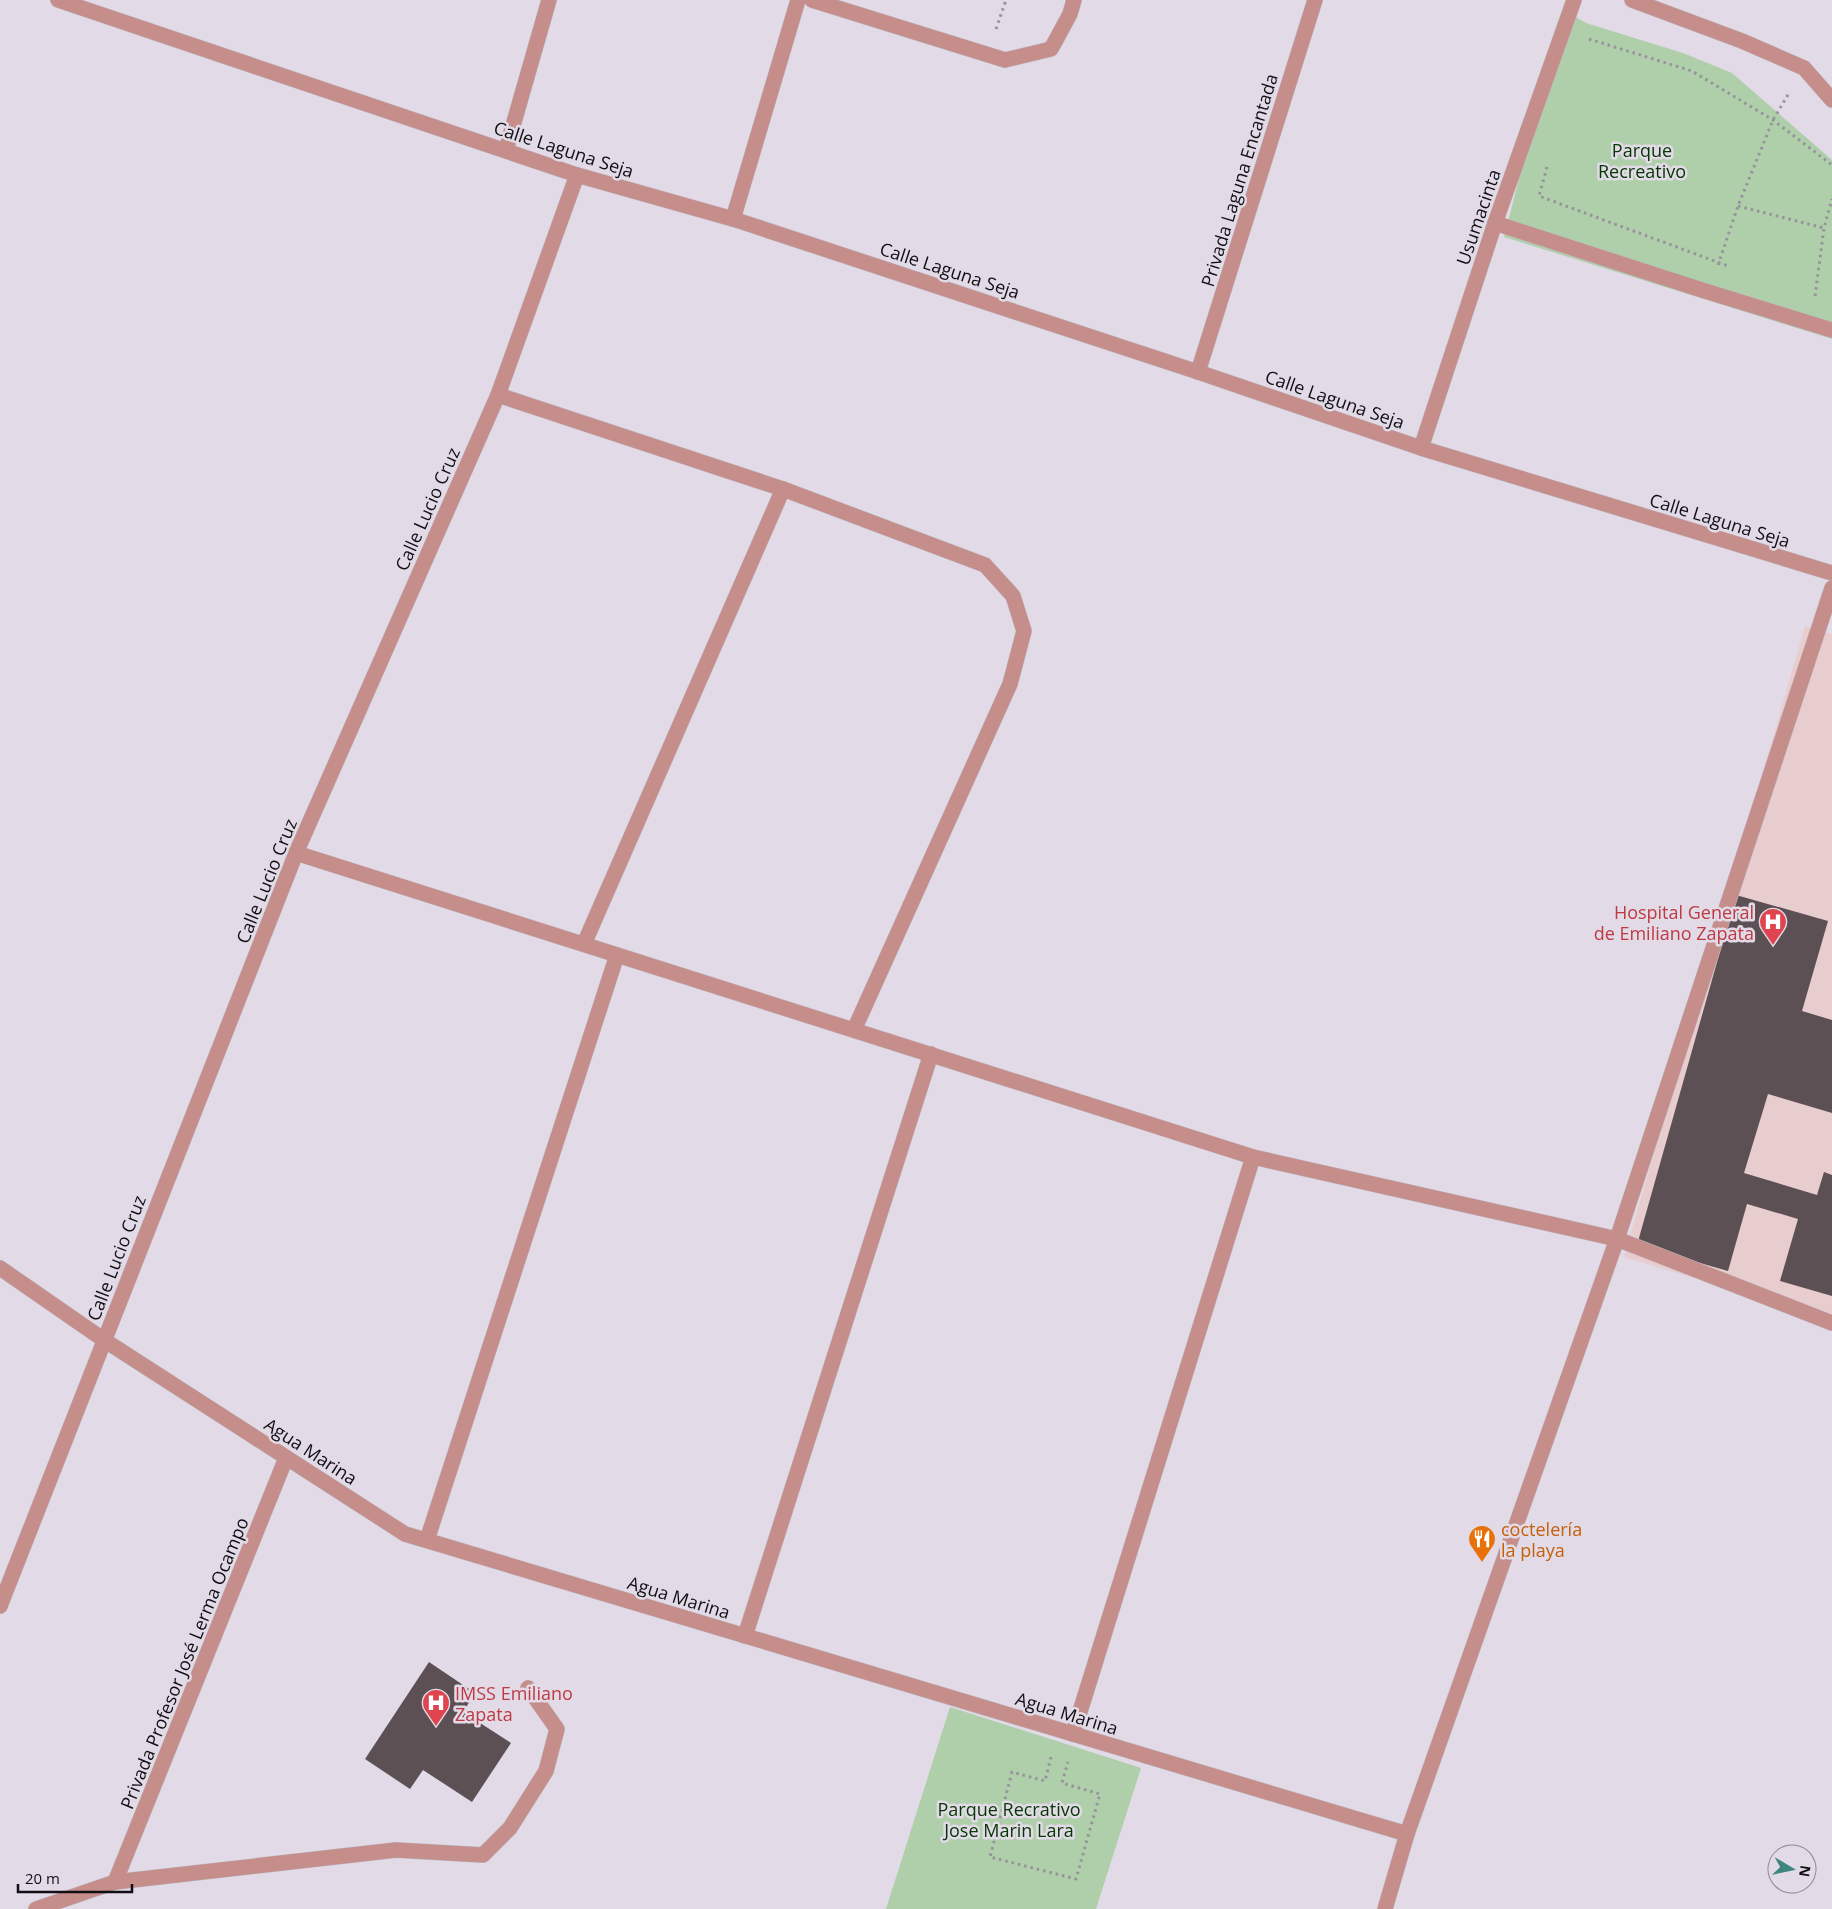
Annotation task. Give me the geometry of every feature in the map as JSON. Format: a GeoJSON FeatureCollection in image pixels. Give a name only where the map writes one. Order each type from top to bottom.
{"type":"FeatureCollection","features":[{"type":"Feature","properties":{"kind":"street","name":"Calle Laguna Seja"},"geometry":{"type":"LineString","coordinates":[[58,0],[577,175],[734,219],[1198,372],[1421,448],[1832,574]]}},
{"type":"Feature","properties":{"kind":"street"},"geometry":{"type":"LineString","coordinates":[[506,150],[549,0]]}},
{"type":"Feature","properties":{"kind":"street"},"geometry":{"type":"LineString","coordinates":[[734,219],[798,0]]}},
{"type":"Feature","properties":{"kind":"street"},"geometry":{"type":"LineString","coordinates":[[812,0],[1005,60],[1051,49],[1070,14],[1074,0]]}},
{"type":"Feature","properties":{"kind":"street","name":"Privada Laguna Encantada"},"geometry":{"type":"LineString","coordinates":[[1198,372],[1315,0]]}},
{"type":"Feature","properties":{"kind":"street","name":"Usumacinta"},"geometry":{"type":"LineString","coordinates":[[1421,448],[1495,223],[1574,0]]}},
{"type":"Feature","properties":{"kind":"street"},"geometry":{"type":"LineString","coordinates":[[1632,0],[1742,40],[1804,68],[1832,100]]}},
{"type":"Feature","properties":{"kind":"street","name":"Calle Lucio Cruz"},"geometry":{"type":"LineString","coordinates":[[0,1606],[296,853],[498,395],[577,175]]}},
{"type":"Feature","properties":{"kind":"street"},"geometry":{"type":"LineString","coordinates":[[1495,223],[1832,330]]}},
{"type":"Feature","properties":{"kind":"street"},"geometry":{"type":"LineString","coordinates":[[498,395],[783,489],[985,565],[1013,596],[1024,631],[1010,684],[854,1030]]}},
{"type":"Feature","properties":{"kind":"street"},"geometry":{"type":"LineString","coordinates":[[584,944],[783,489]]}},
{"type":"Feature","properties":{"kind":"street"},"geometry":{"type":"LineString","coordinates":[[1385,1909],[1407,1834],[1617,1239],[1832,588]]}},
{"type":"Feature","properties":{"kind":"street"},"geometry":{"type":"LineString","coordinates":[[296,853],[1253,1157],[1617,1239],[1832,1323]]}},
{"type":"Feature","properties":{"kind":"street"},"geometry":{"type":"LineString","coordinates":[[427,1540],[617,955]]}},
{"type":"Feature","properties":{"kind":"street"},"geometry":{"type":"LineString","coordinates":[[744,1636],[931,1054]]}},
{"type":"Feature","properties":{"kind":"street"},"geometry":{"type":"LineString","coordinates":[[1074,1735],[1253,1157]]}},
{"type":"Feature","properties":{"kind":"street","name":"Agua Marina"},"geometry":{"type":"LineString","coordinates":[[0,1268],[104,1340],[406,1534],[1407,1834]]}},
{"type":"Feature","properties":{"kind":"street","name":"Privada Profesor José Lerma Ocampo"},"geometry":{"type":"LineString","coordinates":[[116,1882],[286,1458]]}},
{"type":"Feature","properties":{"kind":"street"},"geometry":{"type":"LineString","coordinates":[[36,1909],[116,1882],[396,1850],[483,1855],[510,1828],[546,1772],[557,1729],[528,1688]]}},
{"type":"Feature","properties":{"kind":"path"},"geometry":{"type":"LineString","coordinates":[[1585,38],[1692,71],[1773,120],[1832,165]]}},
{"type":"Feature","properties":{"kind":"path"},"geometry":{"type":"LineString","coordinates":[[1702,290],[1720,263],[1738,206],[1773,120],[1804,68]]}},
{"type":"Feature","properties":{"kind":"path"},"geometry":{"type":"LineString","coordinates":[[1549,158],[1539,196],[1737,270]]}},
{"type":"Feature","properties":{"kind":"path"},"geometry":{"type":"LineString","coordinates":[[1806,295],[1814,298],[1824,228],[1832,199]]}},
{"type":"Feature","properties":{"kind":"path"},"geometry":{"type":"LineString","coordinates":[[1738,206],[1824,228]]}},
{"type":"Feature","properties":{"kind":"path"},"geometry":{"type":"LineString","coordinates":[[1058,1729],[1045,1781],[1012,1772],[990,1857],[1076,1879],[1100,1794],[1062,1783],[1074,1735]]}},
{"type":"Feature","properties":{"kind":"shaded area","name":"Hospital General de Emiliano Zapata"},"geometry":{"type":"Polygon","coordinates":[[[1805,626],[1832,634],[1832,1320],[1624,1257],[1805,626]]]}},
{"type":"Feature","properties":{"kind":"green space","name":"Parque Recreativo"},"geometry":{"type":"Polygon","coordinates":[[[1562,13],[1574,16],[1586,23],[1683,53],[1732,73],[1832,160],[1832,339],[1504,237],[1562,13]]]}},
{"type":"Feature","properties":{"kind":"green space","name":"Parque Recrativo Jose Marin Lara"},"geometry":{"type":"Polygon","coordinates":[[[950,1707],[1141,1768],[1096,1909],[886,1909],[950,1707]]]}},
{"type":"Feature","properties":{"kind":"building"},"geometry":{"type":"Polygon","coordinates":[[[1736,895],[1828,921],[1802,1011],[1832,1020],[1832,1113],[1768,1094],[1744,1173],[1817,1195],[1824,1172],[1832,1175],[1832,1296],[1780,1281],[1798,1219],[1747,1204],[1728,1271],[1637,1245],[1736,895]]]}},
{"type":"Feature","properties":{"kind":"building","name":"IMSS Emiliano Zapata"},"geometry":{"type":"Polygon","coordinates":[[[429,1662],[475,1693],[463,1712],[511,1743],[472,1802],[423,1770],[410,1789],[365,1759],[429,1662]]]}},
{"type":"Feature","properties":{"kind":"place","name":"Hospital General de Emiliano Zapata"},"geometry":{"type":"Point","coordinates":[1773,946]}},
{"type":"Feature","properties":{"kind":"place","name":"coctelería la playa"},"geometry":{"type":"Point","coordinates":[1482,1563]}},
{"type":"Feature","properties":{"kind":"place","name":"IMSS Emiliano Zapata"},"geometry":{"type":"Point","coordinates":[436,1727]}}]}
